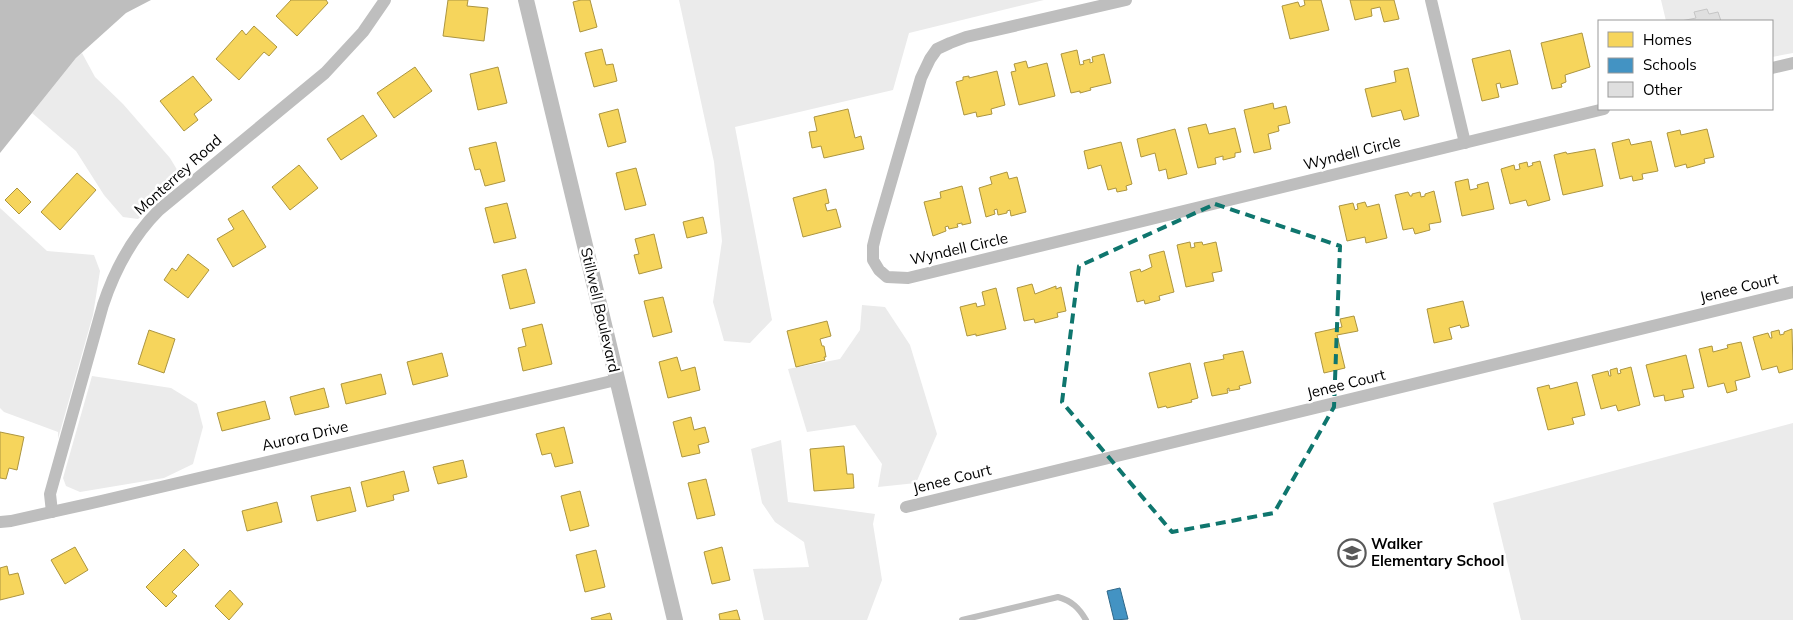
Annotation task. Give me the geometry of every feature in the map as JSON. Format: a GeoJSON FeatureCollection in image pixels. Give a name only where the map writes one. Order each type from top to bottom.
{"type":"FeatureCollection","features":[{"type":"Feature","properties":{"kind":"street","name":"Monterrey Road"},"geometry":{"type":"LineString","coordinates":[[52,512],[50,494],[103,305],[110,284],[129,247],[147,222],[159,210],[325,73],[363,32],[385,0]]}},
{"type":"Feature","properties":{"kind":"street","name":"Stillwell Boulevard"},"geometry":{"type":"LineString","coordinates":[[526,0],[675,620]]}},
{"type":"Feature","properties":{"kind":"street","name":"Wyndell Circle"},"geometry":{"type":"LineString","coordinates":[[1126,0],[966,37],[937,49],[920,78],[877,230],[873,246],[873,260],[879,270],[887,277],[908,278],[1600,110]]}},
{"type":"Feature","properties":{"kind":"street"},"geometry":{"type":"LineString","coordinates":[[1431,0],[1465,143]]}},
{"type":"Feature","properties":{"kind":"street"},"geometry":{"type":"LineString","coordinates":[[1773,68],[1793,63]]}},
{"type":"Feature","properties":{"kind":"street","name":"Jenee Court"},"geometry":{"type":"LineString","coordinates":[[906,507],[1793,292]]}},
{"type":"Feature","properties":{"kind":"street","name":"Aurora Drive"},"geometry":{"type":"LineString","coordinates":[[0,522],[52,512],[616,380]]}},
{"type":"Feature","properties":{"kind":"lane"},"geometry":{"type":"LineString","coordinates":[[962,620],[1058,597],[1075,605],[1086,620]]}},
{"type":"Feature","properties":{"kind":"highlighted area"},"geometry":{"type":"Polygon","coordinates":[[[1215,204],[1340,246],[1334,407],[1274,513],[1172,532],[1062,402],[1079,266],[1215,204]]]}},
{"type":"Feature","properties":{"kind":"shaded area"},"geometry":{"type":"Polygon","coordinates":[[[0,0],[151,0],[126,13],[76,58],[0,153],[0,0]]]}},
{"type":"Feature","properties":{"kind":"shaded area"},"geometry":{"type":"Polygon","coordinates":[[[679,0],[1044,0],[909,33],[893,90],[735,127],[772,320],[750,343],[724,341],[713,302],[722,241],[714,162],[679,0]]]}},
{"type":"Feature","properties":{"kind":"shaded area"},"geometry":{"type":"Polygon","coordinates":[[[1661,0],[1793,0],[1793,53],[1773,57],[1773,20],[1666,20],[1661,0]]]}},
{"type":"Feature","properties":{"kind":"shaded area"},"geometry":{"type":"Polygon","coordinates":[[[82,53],[95,77],[123,104],[170,158],[179,173],[180,181],[138,219],[123,217],[104,195],[76,151],[32,113],[82,53]]]}},
{"type":"Feature","properties":{"kind":"shaded area"},"geometry":{"type":"Polygon","coordinates":[[[0,208],[47,251],[94,255],[100,271],[93,315],[58,439],[58,432],[4,412],[0,408],[0,208]]]}},
{"type":"Feature","properties":{"kind":"shaded area"},"geometry":{"type":"Polygon","coordinates":[[[862,305],[885,307],[910,345],[937,434],[916,483],[878,487],[882,464],[855,425],[807,432],[788,369],[840,359],[860,330],[862,305]]]}},
{"type":"Feature","properties":{"kind":"shaded area"},"geometry":{"type":"Polygon","coordinates":[[[92,376],[171,388],[197,404],[203,427],[193,464],[164,478],[80,492],[66,486],[63,478],[92,376]]]}},
{"type":"Feature","properties":{"kind":"shaded area"},"geometry":{"type":"Polygon","coordinates":[[[1793,423],[1793,620],[1521,620],[1493,503],[1793,423]]]}},
{"type":"Feature","properties":{"kind":"shaded area"},"geometry":{"type":"Polygon","coordinates":[[[781,440],[788,502],[875,514],[873,524],[882,580],[867,620],[764,620],[753,569],[809,567],[804,542],[775,522],[762,503],[751,449],[781,440]]]}},
{"type":"Feature","properties":{"kind":"building: Homes"},"geometry":{"type":"Polygon","coordinates":[[[291,0],[326,0],[328,3],[297,36],[276,16],[291,0]]]}},
{"type":"Feature","properties":{"kind":"building: Homes"},"geometry":{"type":"Polygon","coordinates":[[[448,0],[468,0],[467,6],[488,8],[484,41],[443,36],[448,0]]]}},
{"type":"Feature","properties":{"kind":"building: Homes"},"geometry":{"type":"Polygon","coordinates":[[[590,0],[597,27],[580,32],[573,2],[590,0]]]}},
{"type":"Feature","properties":{"kind":"building: Homes"},"geometry":{"type":"Polygon","coordinates":[[[1304,0],[1321,0],[1329,30],[1290,39],[1282,6],[1298,2],[1300,7],[1305,5],[1304,0]]]}},
{"type":"Feature","properties":{"kind":"building: Homes"},"geometry":{"type":"Polygon","coordinates":[[[1350,0],[1394,0],[1399,19],[1384,22],[1380,7],[1371,9],[1372,16],[1355,20],[1350,0]]]}},
{"type":"Feature","properties":{"kind":"building: Homes"},"geometry":{"type":"Polygon","coordinates":[[[254,26],[277,47],[269,56],[264,52],[239,80],[216,59],[242,30],[246,35],[254,26]]]}},
{"type":"Feature","properties":{"kind":"building: Homes"},"geometry":{"type":"Polygon","coordinates":[[[1582,33],[1590,67],[1565,75],[1566,82],[1561,84],[1562,87],[1552,89],[1541,43],[1582,33]]]}},
{"type":"Feature","properties":{"kind":"building: Homes"},"geometry":{"type":"Polygon","coordinates":[[[602,49],[606,65],[613,64],[617,81],[594,87],[585,53],[602,49]]]}},
{"type":"Feature","properties":{"kind":"building: Homes"},"geometry":{"type":"Polygon","coordinates":[[[1077,50],[1080,65],[1084,64],[1083,61],[1090,59],[1090,63],[1093,62],[1092,57],[1104,54],[1111,83],[1090,88],[1091,90],[1080,93],[1080,91],[1071,93],[1061,54],[1077,50]]]}},
{"type":"Feature","properties":{"kind":"building: Homes"},"geometry":{"type":"Polygon","coordinates":[[[1510,50],[1518,84],[1501,88],[1500,83],[1496,84],[1499,97],[1482,101],[1472,59],[1510,50]]]}},
{"type":"Feature","properties":{"kind":"building: Homes"},"geometry":{"type":"Polygon","coordinates":[[[1026,61],[1028,68],[1047,63],[1055,96],[1019,105],[1011,72],[1016,71],[1014,64],[1026,61]]]}},
{"type":"Feature","properties":{"kind":"building: Homes"},"geometry":{"type":"Polygon","coordinates":[[[415,67],[432,91],[394,118],[377,93],[415,67]]]}},
{"type":"Feature","properties":{"kind":"building: Homes"},"geometry":{"type":"Polygon","coordinates":[[[498,67],[507,103],[478,110],[470,74],[498,67]]]}},
{"type":"Feature","properties":{"kind":"building: Homes"},"geometry":{"type":"Polygon","coordinates":[[[1408,68],[1419,116],[1404,120],[1401,110],[1372,117],[1365,89],[1396,82],[1394,71],[1408,68]]]}},
{"type":"Feature","properties":{"kind":"building: Homes"},"geometry":{"type":"Polygon","coordinates":[[[997,71],[1005,105],[991,109],[992,114],[977,117],[976,112],[964,115],[956,82],[963,80],[963,77],[969,76],[969,78],[997,71]]]}},
{"type":"Feature","properties":{"kind":"building: Homes"},"geometry":{"type":"Polygon","coordinates":[[[193,76],[212,100],[194,114],[198,120],[184,131],[160,101],[193,76]]]}},
{"type":"Feature","properties":{"kind":"building: Homes"},"geometry":{"type":"Polygon","coordinates":[[[1273,103],[1274,109],[1286,106],[1290,123],[1278,126],[1279,131],[1268,134],[1271,149],[1254,153],[1244,110],[1273,103]]]}},
{"type":"Feature","properties":{"kind":"building: Homes"},"geometry":{"type":"Polygon","coordinates":[[[618,109],[626,142],[608,147],[599,114],[618,109]]]}},
{"type":"Feature","properties":{"kind":"building: Homes"},"geometry":{"type":"Polygon","coordinates":[[[848,109],[855,138],[861,136],[864,149],[824,158],[821,146],[812,148],[809,132],[817,131],[814,117],[848,109]]]}},
{"type":"Feature","properties":{"kind":"building: Homes"},"geometry":{"type":"Polygon","coordinates":[[[363,115],[377,136],[341,160],[327,139],[363,115]]]}},
{"type":"Feature","properties":{"kind":"building: Homes"},"geometry":{"type":"Polygon","coordinates":[[[1206,124],[1209,134],[1235,128],[1241,152],[1235,153],[1235,157],[1223,160],[1223,156],[1215,158],[1216,164],[1198,168],[1188,128],[1206,124]]]}},
{"type":"Feature","properties":{"kind":"building: Homes"},"geometry":{"type":"Polygon","coordinates":[[[1175,129],[1187,174],[1168,179],[1166,169],[1159,171],[1155,153],[1141,157],[1137,139],[1175,129]]]}},
{"type":"Feature","properties":{"kind":"building: Homes"},"geometry":{"type":"Polygon","coordinates":[[[1707,129],[1714,157],[1704,159],[1705,163],[1687,168],[1686,164],[1675,167],[1667,133],[1680,130],[1681,135],[1707,129]]]}},
{"type":"Feature","properties":{"kind":"building: Homes"},"geometry":{"type":"Polygon","coordinates":[[[1629,139],[1631,145],[1651,141],[1658,171],[1642,174],[1643,179],[1633,181],[1632,176],[1620,179],[1612,143],[1629,139]]]}},
{"type":"Feature","properties":{"kind":"building: Homes"},"geometry":{"type":"Polygon","coordinates":[[[496,142],[505,181],[485,186],[480,169],[475,170],[469,148],[496,142]]]}},
{"type":"Feature","properties":{"kind":"building: Homes"},"geometry":{"type":"Polygon","coordinates":[[[1121,142],[1132,184],[1126,186],[1127,190],[1117,192],[1116,188],[1108,190],[1101,165],[1088,169],[1084,151],[1121,142]]]}},
{"type":"Feature","properties":{"kind":"building: Homes"},"geometry":{"type":"Polygon","coordinates":[[[1595,149],[1603,186],[1563,195],[1554,155],[1595,149]]]}},
{"type":"Feature","properties":{"kind":"building: Homes"},"geometry":{"type":"Polygon","coordinates":[[[1540,161],[1550,200],[1528,206],[1526,200],[1510,204],[1501,169],[1514,165],[1515,170],[1520,169],[1519,164],[1527,162],[1528,167],[1533,165],[1532,163],[1540,161]]]}},
{"type":"Feature","properties":{"kind":"building: Homes"},"geometry":{"type":"Polygon","coordinates":[[[299,165],[318,188],[290,210],[272,187],[299,165]]]}},
{"type":"Feature","properties":{"kind":"building: Homes"},"geometry":{"type":"Polygon","coordinates":[[[636,168],[646,205],[625,210],[616,173],[636,168]]]}},
{"type":"Feature","properties":{"kind":"building: Homes"},"geometry":{"type":"Polygon","coordinates":[[[1007,172],[1009,179],[1017,177],[1026,212],[1011,216],[1010,210],[1007,213],[998,215],[997,209],[994,210],[995,214],[986,217],[979,188],[992,184],[990,177],[1007,172]]]}},
{"type":"Feature","properties":{"kind":"building: Homes"},"geometry":{"type":"Polygon","coordinates":[[[77,173],[96,190],[60,230],[41,212],[77,173]]]}},
{"type":"Feature","properties":{"kind":"building: Homes"},"geometry":{"type":"Polygon","coordinates":[[[1468,179],[1470,190],[1478,188],[1477,185],[1488,182],[1494,209],[1462,216],[1455,182],[1468,179]]]}},
{"type":"Feature","properties":{"kind":"building: Homes"},"geometry":{"type":"Polygon","coordinates":[[[962,186],[971,223],[957,224],[958,227],[949,229],[948,226],[945,227],[946,231],[933,236],[924,202],[941,198],[940,192],[962,186]]]}},
{"type":"Feature","properties":{"kind":"building: Homes"},"geometry":{"type":"Polygon","coordinates":[[[17,188],[31,202],[19,214],[5,200],[17,188]]]}},
{"type":"Feature","properties":{"kind":"building: Homes"},"geometry":{"type":"Polygon","coordinates":[[[826,189],[829,203],[825,204],[827,211],[836,209],[841,227],[803,237],[793,198],[826,189]]]}},
{"type":"Feature","properties":{"kind":"building: Homes"},"geometry":{"type":"Polygon","coordinates":[[[1434,191],[1441,222],[1429,224],[1430,230],[1415,234],[1413,228],[1403,230],[1395,195],[1408,192],[1412,196],[1412,194],[1420,192],[1421,197],[1434,191]]]}},
{"type":"Feature","properties":{"kind":"building: Homes"},"geometry":{"type":"Polygon","coordinates":[[[1365,202],[1367,207],[1379,204],[1387,238],[1366,243],[1365,237],[1347,241],[1339,206],[1353,203],[1355,210],[1358,209],[1357,204],[1365,202]]]}},
{"type":"Feature","properties":{"kind":"building: Homes"},"geometry":{"type":"Polygon","coordinates":[[[507,203],[516,238],[494,243],[485,208],[507,203]]]}},
{"type":"Feature","properties":{"kind":"building: Homes"},"geometry":{"type":"Polygon","coordinates":[[[243,210],[266,247],[233,267],[217,239],[234,229],[228,219],[243,210]]]}},
{"type":"Feature","properties":{"kind":"building: Homes"},"geometry":{"type":"Polygon","coordinates":[[[703,217],[707,233],[687,238],[683,222],[703,217]]]}},
{"type":"Feature","properties":{"kind":"building: Homes"},"geometry":{"type":"Polygon","coordinates":[[[654,234],[662,268],[639,274],[634,255],[639,254],[635,239],[654,234]]]}},
{"type":"Feature","properties":{"kind":"building: Homes"},"geometry":{"type":"Polygon","coordinates":[[[1190,242],[1191,248],[1195,247],[1194,243],[1202,242],[1203,245],[1216,242],[1222,271],[1212,273],[1214,281],[1186,287],[1177,245],[1190,242]]]}},
{"type":"Feature","properties":{"kind":"building: Homes"},"geometry":{"type":"Polygon","coordinates":[[[1164,251],[1174,292],[1159,296],[1160,300],[1145,304],[1144,300],[1137,302],[1130,272],[1140,269],[1141,272],[1152,267],[1149,255],[1164,251]]]}},
{"type":"Feature","properties":{"kind":"building: Homes"},"geometry":{"type":"Polygon","coordinates":[[[188,254],[209,270],[188,298],[164,280],[172,268],[176,271],[188,254]]]}},
{"type":"Feature","properties":{"kind":"building: Homes"},"geometry":{"type":"Polygon","coordinates":[[[526,269],[535,303],[510,309],[502,275],[526,269]]]}},
{"type":"Feature","properties":{"kind":"building: Homes"},"geometry":{"type":"Polygon","coordinates":[[[1032,284],[1035,294],[1056,286],[1056,289],[1061,287],[1066,311],[1057,313],[1058,317],[1035,323],[1034,319],[1024,321],[1017,288],[1032,284]]]}},
{"type":"Feature","properties":{"kind":"building: Homes"},"geometry":{"type":"Polygon","coordinates":[[[996,288],[1006,329],[976,336],[976,334],[967,336],[960,307],[976,303],[977,307],[985,305],[982,292],[996,288]]]}},
{"type":"Feature","properties":{"kind":"building: Homes"},"geometry":{"type":"Polygon","coordinates":[[[663,297],[672,332],[653,337],[644,301],[663,297]]]}},
{"type":"Feature","properties":{"kind":"building: Homes"},"geometry":{"type":"Polygon","coordinates":[[[1463,301],[1469,326],[1461,328],[1460,325],[1449,328],[1452,339],[1434,343],[1427,309],[1463,301]]]}},
{"type":"Feature","properties":{"kind":"building: Homes"},"geometry":{"type":"Polygon","coordinates":[[[1354,316],[1358,331],[1337,335],[1345,368],[1324,373],[1315,333],[1342,327],[1340,319],[1354,316]]]}},
{"type":"Feature","properties":{"kind":"building: Homes"},"geometry":{"type":"Polygon","coordinates":[[[827,321],[831,336],[820,339],[822,346],[824,346],[825,360],[796,367],[787,331],[827,321]]]}},
{"type":"Feature","properties":{"kind":"building: Homes"},"geometry":{"type":"Polygon","coordinates":[[[542,324],[552,364],[523,371],[518,348],[526,346],[522,329],[542,324]]]}},
{"type":"Feature","properties":{"kind":"building: Homes"},"geometry":{"type":"Polygon","coordinates":[[[1792,329],[1793,369],[1779,373],[1777,366],[1762,370],[1753,337],[1768,333],[1770,338],[1772,338],[1771,332],[1779,330],[1780,335],[1792,329]]]}},
{"type":"Feature","properties":{"kind":"building: Homes"},"geometry":{"type":"Polygon","coordinates":[[[149,330],[175,339],[164,373],[138,364],[149,330]]]}},
{"type":"Feature","properties":{"kind":"building: Homes"},"geometry":{"type":"Polygon","coordinates":[[[1741,342],[1750,377],[1735,381],[1737,390],[1727,393],[1724,383],[1708,387],[1699,349],[1712,346],[1713,352],[1728,348],[1727,345],[1741,342]]]}},
{"type":"Feature","properties":{"kind":"building: Homes"},"geometry":{"type":"Polygon","coordinates":[[[1243,351],[1251,383],[1239,386],[1240,389],[1229,391],[1229,388],[1227,389],[1228,393],[1212,396],[1204,363],[1224,359],[1223,355],[1243,351]]]}},
{"type":"Feature","properties":{"kind":"building: Homes"},"geometry":{"type":"Polygon","coordinates":[[[442,353],[448,376],[413,385],[407,362],[442,353]]]}},
{"type":"Feature","properties":{"kind":"building: Homes"},"geometry":{"type":"Polygon","coordinates":[[[1686,355],[1694,388],[1682,390],[1684,397],[1665,401],[1664,395],[1654,397],[1646,365],[1686,355]]]}},
{"type":"Feature","properties":{"kind":"building: Homes"},"geometry":{"type":"Polygon","coordinates":[[[677,357],[681,371],[695,367],[700,390],[668,398],[659,362],[677,357]]]}},
{"type":"Feature","properties":{"kind":"building: Homes"},"geometry":{"type":"Polygon","coordinates":[[[1190,363],[1198,398],[1191,400],[1192,402],[1167,408],[1166,406],[1158,408],[1149,373],[1190,363]]]}},
{"type":"Feature","properties":{"kind":"building: Homes"},"geometry":{"type":"Polygon","coordinates":[[[1631,367],[1640,405],[1618,411],[1616,405],[1601,409],[1592,375],[1608,371],[1609,376],[1611,376],[1610,370],[1617,368],[1618,374],[1621,373],[1620,370],[1631,367]]]}},
{"type":"Feature","properties":{"kind":"building: Homes"},"geometry":{"type":"Polygon","coordinates":[[[381,374],[386,394],[346,404],[341,384],[381,374]]]}},
{"type":"Feature","properties":{"kind":"building: Homes"},"geometry":{"type":"Polygon","coordinates":[[[1577,382],[1585,415],[1572,418],[1574,424],[1548,430],[1537,388],[1549,385],[1550,389],[1577,382]]]}},
{"type":"Feature","properties":{"kind":"building: Homes"},"geometry":{"type":"Polygon","coordinates":[[[324,388],[329,407],[295,415],[290,397],[324,388]]]}},
{"type":"Feature","properties":{"kind":"building: Homes"},"geometry":{"type":"Polygon","coordinates":[[[265,401],[270,419],[222,431],[217,413],[265,401]]]}},
{"type":"Feature","properties":{"kind":"building: Homes"},"geometry":{"type":"Polygon","coordinates":[[[691,417],[694,430],[705,427],[709,442],[698,445],[700,453],[682,457],[673,422],[691,417]]]}},
{"type":"Feature","properties":{"kind":"building: Homes"},"geometry":{"type":"Polygon","coordinates":[[[564,427],[573,463],[555,467],[551,453],[542,455],[536,434],[564,427]]]}},
{"type":"Feature","properties":{"kind":"building: Homes"},"geometry":{"type":"Polygon","coordinates":[[[0,432],[24,437],[17,470],[9,468],[6,479],[0,478],[0,432]]]}},
{"type":"Feature","properties":{"kind":"building: Homes"},"geometry":{"type":"Polygon","coordinates":[[[844,446],[847,474],[853,474],[854,488],[814,491],[810,449],[844,446]]]}},
{"type":"Feature","properties":{"kind":"building: Homes"},"geometry":{"type":"Polygon","coordinates":[[[463,460],[467,477],[438,484],[433,467],[463,460]]]}},
{"type":"Feature","properties":{"kind":"building: Homes"},"geometry":{"type":"Polygon","coordinates":[[[404,471],[409,491],[393,495],[394,500],[367,507],[361,482],[404,471]]]}},
{"type":"Feature","properties":{"kind":"building: Homes"},"geometry":{"type":"Polygon","coordinates":[[[706,479],[715,515],[697,519],[688,483],[706,479]]]}},
{"type":"Feature","properties":{"kind":"building: Homes"},"geometry":{"type":"Polygon","coordinates":[[[350,487],[356,511],[317,521],[311,496],[350,487]]]}},
{"type":"Feature","properties":{"kind":"building: Homes"},"geometry":{"type":"Polygon","coordinates":[[[580,491],[589,526],[570,531],[561,496],[580,491]]]}},
{"type":"Feature","properties":{"kind":"building: Homes"},"geometry":{"type":"Polygon","coordinates":[[[277,502],[282,522],[247,531],[242,511],[277,502]]]}},
{"type":"Feature","properties":{"kind":"building: Homes"},"geometry":{"type":"Polygon","coordinates":[[[75,547],[88,570],[65,584],[51,560],[75,547]]]}},
{"type":"Feature","properties":{"kind":"building: Homes"},"geometry":{"type":"Polygon","coordinates":[[[722,547],[730,580],[712,584],[704,552],[722,547]]]}},
{"type":"Feature","properties":{"kind":"building: Homes"},"geometry":{"type":"Polygon","coordinates":[[[184,549],[199,565],[172,592],[177,596],[166,607],[146,587],[184,549]]]}},
{"type":"Feature","properties":{"kind":"building: Homes"},"geometry":{"type":"Polygon","coordinates":[[[596,550],[605,587],[585,592],[576,555],[596,550]]]}},
{"type":"Feature","properties":{"kind":"building: Homes"},"geometry":{"type":"Polygon","coordinates":[[[7,566],[9,575],[18,573],[24,594],[0,600],[0,568],[7,566]]]}},
{"type":"Feature","properties":{"kind":"building: Homes"},"geometry":{"type":"Polygon","coordinates":[[[230,590],[243,604],[229,620],[215,606],[230,590]]]}},
{"type":"Feature","properties":{"kind":"building: Homes"},"geometry":{"type":"Polygon","coordinates":[[[737,610],[740,620],[720,620],[719,614],[737,610]]]}},
{"type":"Feature","properties":{"kind":"building: Homes"},"geometry":{"type":"Polygon","coordinates":[[[610,613],[612,620],[592,620],[591,618],[610,613]]]}},
{"type":"Feature","properties":{"kind":"building: Schools"},"geometry":{"type":"Polygon","coordinates":[[[1120,588],[1128,619],[1114,620],[1107,591],[1120,588]]]}},
{"type":"Feature","properties":{"kind":"building: Other"},"geometry":{"type":"Polygon","coordinates":[[[1707,9],[1709,14],[1718,12],[1721,20],[1686,20],[1696,18],[1694,12],[1707,9]]]}},
{"type":"Feature","properties":{"kind":"place","name":"Walker Elementary School"},"geometry":{"type":"Point","coordinates":[1352,553]}}]}
